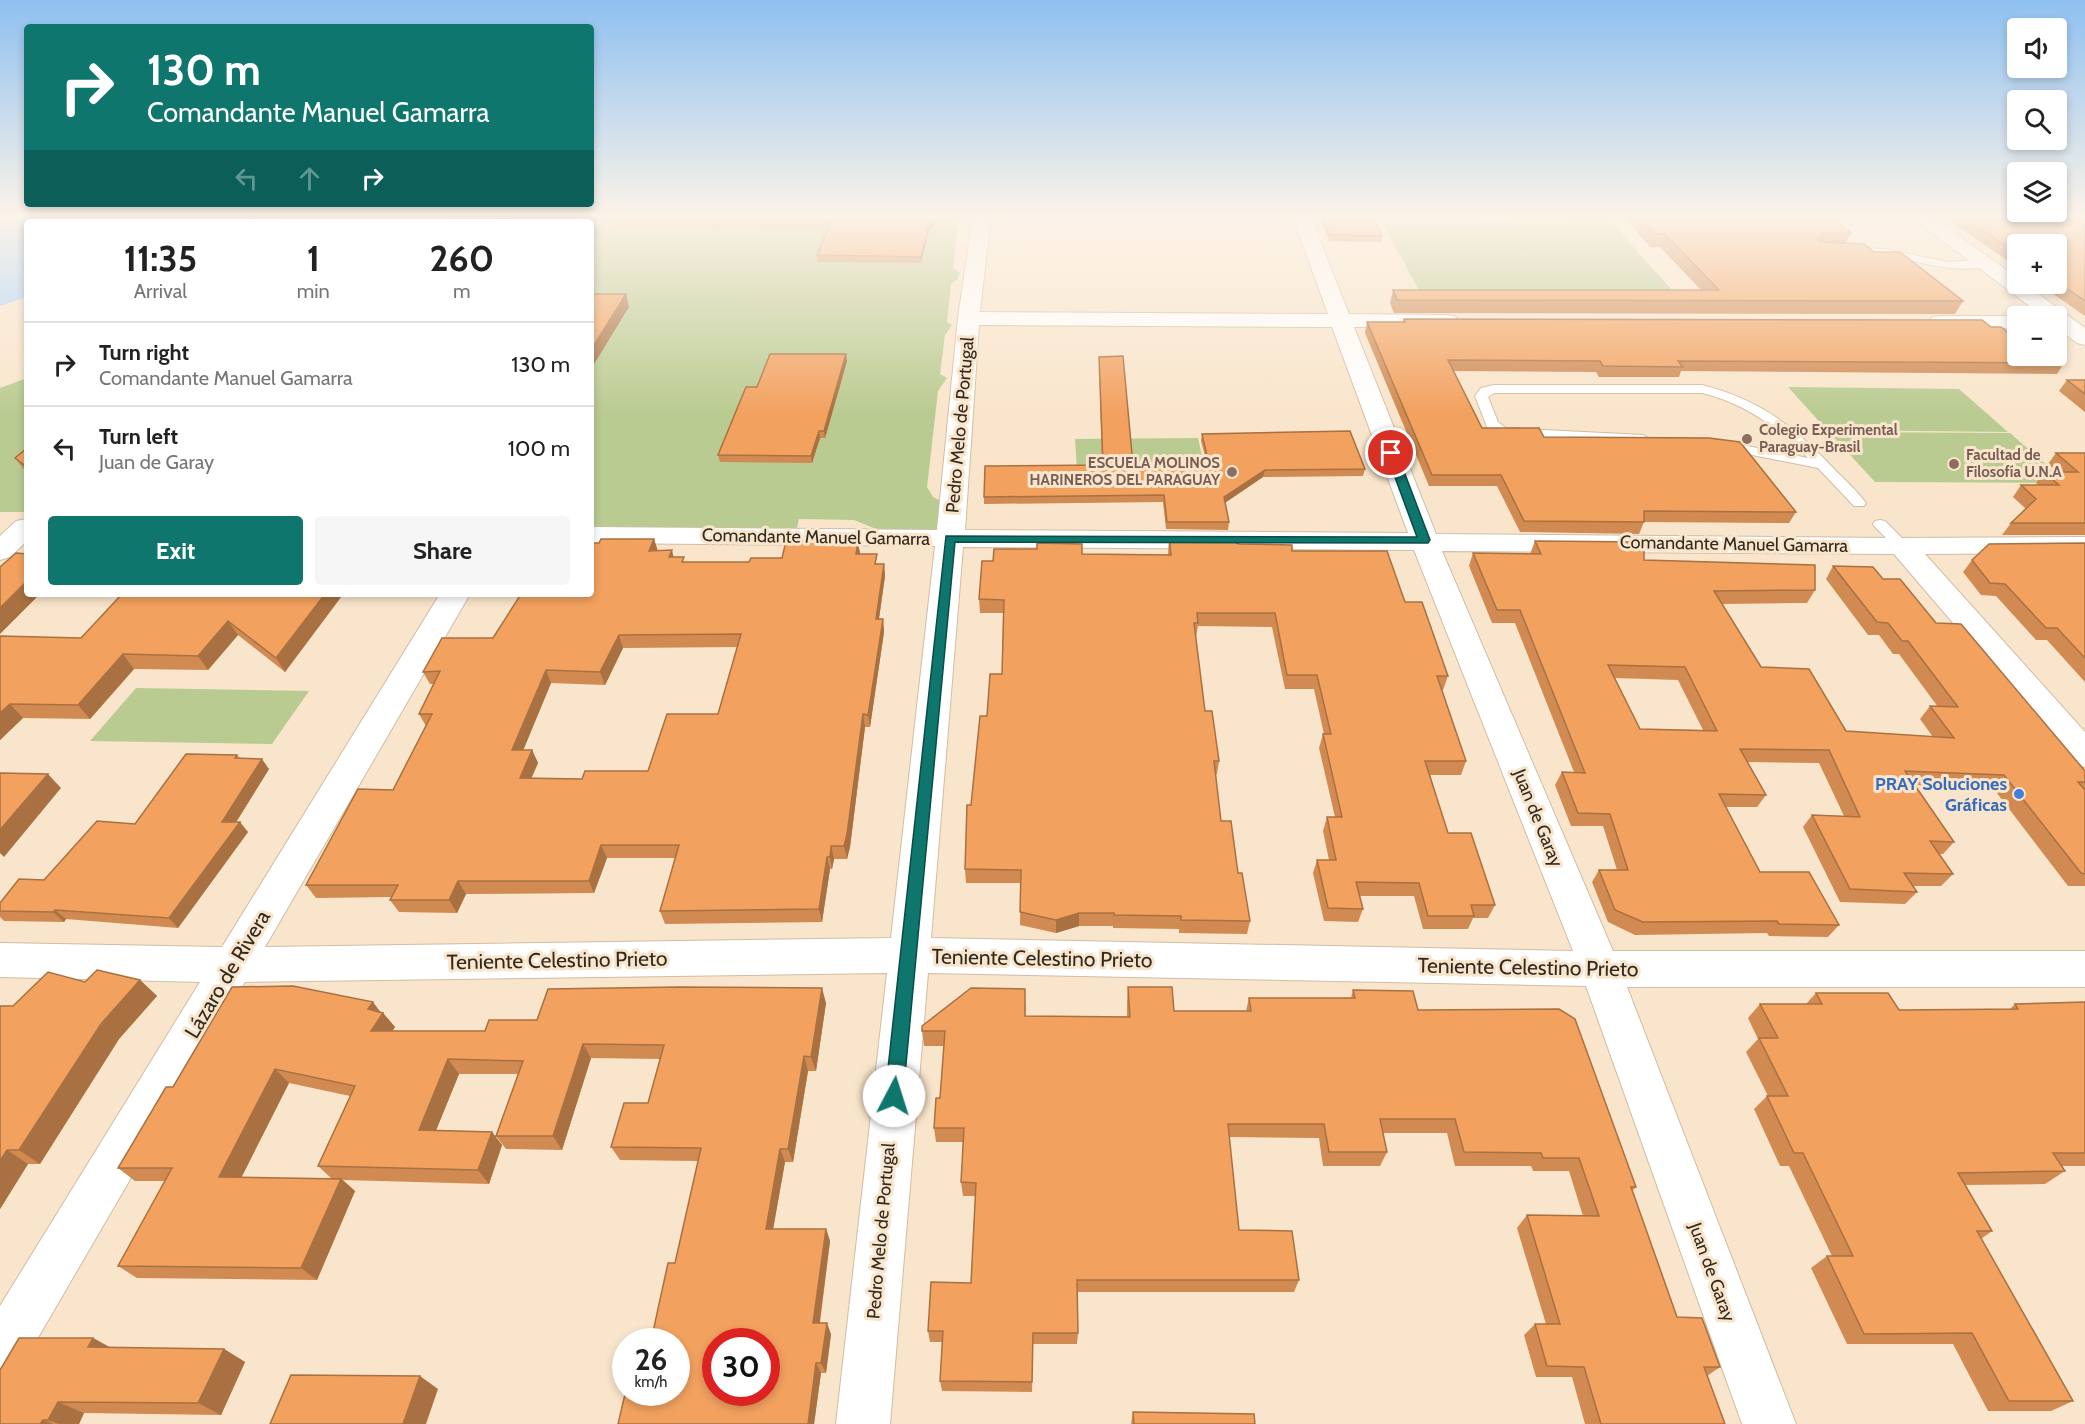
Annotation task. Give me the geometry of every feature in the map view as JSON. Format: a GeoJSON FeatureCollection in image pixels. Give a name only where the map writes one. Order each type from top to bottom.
{"type":"FeatureCollection","features":[{"type":"Feature","properties":{"kind":"street","name":"Pedro Melo de Portugal"},"geometry":{"type":"LineString","coordinates":[[863,1424],[974,281]]}},
{"type":"Feature","properties":{"kind":"street","name":"Juan de Garay"},"geometry":{"type":"LineString","coordinates":[[1327,281],[1424,540],[1600,969],[1769,1424]]}},
{"type":"Feature","properties":{"kind":"street"},"geometry":{"type":"LineString","coordinates":[[2008,281],[2041,306]]}},
{"type":"Feature","properties":{"kind":"street"},"geometry":{"type":"LineString","coordinates":[[969,318],[1473,321]]}},
{"type":"Feature","properties":{"kind":"street"},"geometry":{"type":"LineString","coordinates":[[1923,322],[2007,322]]}},
{"type":"Feature","properties":{"kind":"street"},"geometry":{"type":"LineString","coordinates":[[2067,325],[2085,338]]}},
{"type":"Feature","properties":{"kind":"street"},"geometry":{"type":"LineString","coordinates":[[0,551],[18,527]]}},
{"type":"Feature","properties":{"kind":"street"},"geometry":{"type":"LineString","coordinates":[[1890,534],[2085,754]]}},
{"type":"Feature","properties":{"kind":"street","name":"Comandante Manuel Gamarra"},"geometry":{"type":"LineString","coordinates":[[594,535],[1424,540],[1890,534],[2085,545]]}},
{"type":"Feature","properties":{"kind":"street","name":"Lázaro de Rivera"},"geometry":{"type":"LineString","coordinates":[[0,1354],[453,597]]}},
{"type":"Feature","properties":{"kind":"street","name":"Teniente Celestino Prieto"},"geometry":{"type":"LineString","coordinates":[[0,960],[233,965],[907,955],[1600,969],[2085,969]]}},
{"type":"Feature","properties":{"kind":"lane"},"geometry":{"type":"LineString","coordinates":[[1656,439],[1503,432],[1492,424],[1482,396],[1486,391],[1494,389],[1711,390],[1743,402],[1780,426],[1823,465],[1859,503]]}},
{"type":"Feature","properties":{"kind":"lane"},"geometry":{"type":"LineString","coordinates":[[1710,443],[1762,451],[1823,465]]}},
{"type":"Feature","properties":{"kind":"green space"},"geometry":{"type":"Polygon","coordinates":[[[594,281],[955,281],[951,284],[947,322],[952,325],[945,335],[940,374],[947,378],[938,391],[927,487],[933,497],[945,503],[947,524],[936,530],[910,534],[886,533],[854,520],[799,519],[797,528],[787,534],[594,530],[594,281]]]}},
{"type":"Feature","properties":{"kind":"green space"},"geometry":{"type":"Polygon","coordinates":[[[1414,281],[1664,281],[1679,298],[1423,298],[1414,281]]]}},
{"type":"Feature","properties":{"kind":"green space"},"geometry":{"type":"Polygon","coordinates":[[[24,379],[24,512],[0,512],[0,388],[24,379]]]}},
{"type":"Feature","properties":{"kind":"green space"},"geometry":{"type":"Polygon","coordinates":[[[1788,387],[1959,389],[2008,432],[1827,430],[1788,387]]]}},
{"type":"Feature","properties":{"kind":"green space"},"geometry":{"type":"Polygon","coordinates":[[[1829,432],[2010,433],[2067,483],[1875,482],[1829,432]]]}},
{"type":"Feature","properties":{"kind":"green space"},"geometry":{"type":"Polygon","coordinates":[[[1198,438],[1205,469],[1077,470],[1075,439],[1198,438]]]}},
{"type":"Feature","properties":{"kind":"green space"},"geometry":{"type":"Polygon","coordinates":[[[136,688],[309,691],[272,744],[90,741],[136,688]]]}},
{"type":"Feature","properties":{"kind":"water"},"geometry":{"type":"Polygon","coordinates":[[[0,281],[24,281],[24,298],[0,306],[0,281]]]}},
{"type":"Feature","properties":{"kind":"building"},"geometry":{"type":"Polygon","coordinates":[[[1711,281],[1938,281],[1963,301],[1397,300],[1393,290],[1719,290],[1711,281]]]}},
{"type":"Feature","properties":{"kind":"building"},"geometry":{"type":"Polygon","coordinates":[[[2067,281],[2085,281],[2085,301],[2067,289],[2067,281]]]}},
{"type":"Feature","properties":{"kind":"building"},"geometry":{"type":"Polygon","coordinates":[[[594,294],[626,294],[594,345],[594,294]]]}},
{"type":"Feature","properties":{"kind":"building"},"geometry":{"type":"Polygon","coordinates":[[[1404,319],[1982,320],[1991,327],[2001,327],[2007,332],[2007,363],[1678,361],[1683,367],[1603,366],[1600,361],[1448,360],[1482,428],[1539,428],[1544,437],[1709,438],[1740,442],[1796,512],[1644,511],[1644,522],[1524,521],[1501,475],[1432,475],[1367,322],[1405,322],[1404,319]]]}},
{"type":"Feature","properties":{"kind":"building"},"geometry":{"type":"Polygon","coordinates":[[[770,354],[846,354],[824,431],[819,431],[811,456],[718,455],[746,387],[757,387],[770,354]]]}},
{"type":"Feature","properties":{"kind":"building"},"geometry":{"type":"Polygon","coordinates":[[[1123,356],[1133,465],[1209,464],[1202,434],[1350,431],[1365,469],[1265,470],[1224,497],[1229,522],[1167,522],[1164,495],[984,497],[985,466],[1103,465],[1099,357],[1123,356]]]}},
{"type":"Feature","properties":{"kind":"building"},"geometry":{"type":"Polygon","coordinates":[[[2067,380],[2085,380],[2085,394],[2067,380]]]}},
{"type":"Feature","properties":{"kind":"building"},"geometry":{"type":"Polygon","coordinates":[[[24,450],[24,465],[15,458],[24,450]]]}},
{"type":"Feature","properties":{"kind":"building"},"geometry":{"type":"Polygon","coordinates":[[[2056,453],[2085,453],[2085,523],[2011,523],[2036,499],[2021,485],[2059,485],[2044,472],[2078,472],[2056,453]]]}},
{"type":"Feature","properties":{"kind":"building"},"geometry":{"type":"Polygon","coordinates":[[[1169,537],[1234,538],[1239,544],[1292,545],[1292,551],[1387,551],[1405,602],[1422,602],[1448,676],[1437,676],[1466,761],[1425,761],[1448,833],[1471,833],[1495,905],[1471,905],[1474,916],[1428,916],[1419,883],[1356,882],[1363,909],[1328,908],[1317,860],[1336,860],[1327,817],[1342,817],[1323,734],[1331,734],[1317,675],[1287,675],[1275,613],[1197,613],[1198,623],[1194,623],[1205,711],[1212,711],[1219,761],[1214,761],[1221,821],[1231,821],[1238,873],[1242,873],[1250,921],[1181,920],[1181,916],[1114,915],[1114,913],[1079,913],[1056,920],[1020,912],[1021,870],[965,869],[967,805],[971,805],[980,716],[987,716],[990,674],[1002,674],[1004,600],[979,599],[982,561],[993,561],[994,549],[1037,549],[1037,543],[1082,544],[1082,554],[1171,555],[1169,537]]]}},
{"type":"Feature","properties":{"kind":"building"},"geometry":{"type":"Polygon","coordinates":[[[601,539],[654,539],[649,551],[672,550],[669,557],[684,557],[682,562],[749,562],[751,558],[782,558],[786,541],[858,542],[856,554],[877,554],[875,564],[884,564],[876,619],[883,619],[868,715],[863,714],[847,834],[844,846],[831,846],[830,857],[827,857],[819,909],[660,911],[679,845],[601,845],[589,881],[458,881],[449,900],[390,900],[398,885],[306,885],[358,789],[393,790],[432,714],[419,714],[440,671],[423,672],[442,638],[493,638],[519,597],[594,597],[594,543],[599,543],[601,539]],[[741,634],[619,635],[600,672],[546,670],[512,750],[532,750],[520,778],[582,779],[585,771],[648,771],[667,714],[718,714],[741,634]]]}},
{"type":"Feature","properties":{"kind":"building"},"geometry":{"type":"Polygon","coordinates":[[[1535,541],[1644,542],[1644,560],[1815,565],[1815,590],[1714,591],[1761,667],[1809,669],[1846,731],[1954,738],[1930,706],[1958,707],[1908,641],[1902,641],[1888,623],[1877,622],[1833,566],[1873,567],[1883,579],[1900,579],[1936,623],[1961,624],[2085,771],[2085,782],[2078,782],[2085,790],[2085,874],[2081,873],[2004,775],[1905,771],[1954,842],[1930,841],[1953,874],[1904,873],[1917,892],[1850,889],[1812,815],[1860,817],[1829,750],[1740,749],[1766,795],[1719,794],[1760,872],[1809,872],[1839,925],[1779,924],[1777,921],[1643,922],[1615,910],[1599,870],[1628,870],[1610,814],[1578,813],[1562,772],[1585,773],[1520,610],[1497,610],[1473,553],[1541,554],[1535,541]],[[1608,665],[1640,729],[1717,731],[1685,667],[1608,665]]]}},
{"type":"Feature","properties":{"kind":"building"},"geometry":{"type":"Polygon","coordinates":[[[2085,543],[2085,658],[2057,628],[2046,628],[2005,584],[1990,583],[1972,560],[1989,544],[2085,543]]]}},
{"type":"Feature","properties":{"kind":"building"},"geometry":{"type":"Polygon","coordinates":[[[16,553],[24,554],[24,584],[0,608],[0,567],[16,553]]]}},
{"type":"Feature","properties":{"kind":"building"},"geometry":{"type":"Polygon","coordinates":[[[119,597],[323,597],[276,658],[228,621],[198,656],[123,654],[78,705],[10,704],[0,713],[0,636],[81,638],[119,597]]]}},
{"type":"Feature","properties":{"kind":"building"},"geometry":{"type":"Polygon","coordinates":[[[186,754],[237,755],[235,758],[262,759],[222,822],[240,822],[169,918],[55,910],[53,912],[0,911],[0,903],[19,879],[44,880],[97,821],[135,824],[186,754]]]}},
{"type":"Feature","properties":{"kind":"building"},"geometry":{"type":"Polygon","coordinates":[[[0,773],[48,774],[0,830],[0,773]]]}},
{"type":"Feature","properties":{"kind":"building"},"geometry":{"type":"Polygon","coordinates":[[[97,970],[140,980],[101,1024],[19,1150],[7,1150],[0,1161],[0,1006],[13,1006],[48,972],[85,982],[97,970]]]}},
{"type":"Feature","properties":{"kind":"building"},"geometry":{"type":"Polygon","coordinates":[[[293,986],[373,1002],[368,1009],[383,1013],[371,1031],[485,1031],[489,1020],[537,1020],[548,989],[822,988],[811,1057],[804,1056],[788,1149],[780,1149],[766,1229],[826,1229],[813,1323],[827,1323],[821,1363],[816,1363],[808,1424],[618,1424],[622,1406],[690,1406],[690,1328],[654,1328],[668,1263],[675,1263],[701,1148],[611,1147],[624,1103],[648,1103],[664,1045],[583,1044],[553,1136],[496,1136],[523,1061],[448,1059],[419,1130],[492,1132],[478,1170],[318,1166],[355,1086],[275,1069],[219,1177],[341,1179],[301,1268],[118,1266],[172,1168],[118,1168],[166,1087],[173,1087],[232,987],[293,986]]]}},
{"type":"Feature","properties":{"kind":"building"},"geometry":{"type":"Polygon","coordinates":[[[1128,987],[1172,987],[1174,1011],[1251,1011],[1249,998],[1355,998],[1353,990],[1413,991],[1418,1010],[1559,1009],[1575,1019],[1636,1187],[1631,1187],[1677,1317],[1702,1318],[1720,1367],[1704,1367],[1725,1424],[1601,1424],[1584,1367],[1547,1366],[1535,1324],[1560,1324],[1527,1215],[1599,1216],[1579,1158],[1543,1158],[1541,1153],[1464,1152],[1455,1119],[1380,1119],[1387,1152],[1329,1152],[1324,1124],[1228,1124],[1239,1230],[1292,1231],[1299,1280],[1077,1280],[1078,1333],[1033,1333],[1032,1382],[940,1381],[943,1331],[928,1331],[931,1282],[971,1283],[976,1183],[961,1182],[964,1128],[934,1128],[936,1098],[940,1098],[945,1031],[922,1031],[922,1026],[971,988],[1025,989],[1025,1016],[1130,1017],[1128,987]]]}},
{"type":"Feature","properties":{"kind":"building"},"geometry":{"type":"Polygon","coordinates":[[[1816,993],[1888,993],[1899,1010],[2018,1009],[2015,1004],[2085,1002],[2085,1153],[2053,1153],[2065,1171],[1958,1173],[1992,1231],[1977,1231],[2073,1401],[2009,1401],[1972,1333],[1864,1334],[1827,1256],[1853,1256],[1803,1153],[1794,1153],[1767,1096],[1788,1096],[1759,1038],[1778,1038],[1760,1004],[1822,1004],[1816,993]]]}},
{"type":"Feature","properties":{"kind":"building"},"geometry":{"type":"Polygon","coordinates":[[[19,1338],[93,1338],[88,1347],[224,1349],[198,1403],[58,1402],[48,1420],[43,1420],[40,1424],[0,1424],[0,1370],[19,1338]]]}},
{"type":"Feature","properties":{"kind":"building"},"geometry":{"type":"Polygon","coordinates":[[[291,1375],[420,1376],[403,1424],[270,1424],[291,1375]]]}},
{"type":"Feature","properties":{"kind":"building"},"geometry":{"type":"Polygon","coordinates":[[[1133,1412],[1254,1414],[1255,1424],[1134,1424],[1133,1412]]]}},
{"type":"Feature","properties":{"kind":"place","name":"Colegio Experimental Paraguay-Brasil"},"geometry":{"type":"Point","coordinates":[1747,439]}},
{"type":"Feature","properties":{"kind":"place","name":"Facultad de Filosofía U.N.A"},"geometry":{"type":"Point","coordinates":[1954,464]}},
{"type":"Feature","properties":{"kind":"place","name":"ESCUELA MOLINOS HARINEROS DEL PARAGUAY"},"geometry":{"type":"Point","coordinates":[1232,472]}},
{"type":"Feature","properties":{"kind":"place","name":"PRAY Soluciones Gráficas"},"geometry":{"type":"Point","coordinates":[2019,794]}},
{"type":"Feature","properties":{"kind":"route"},"geometry":{"type":"LineString","coordinates":[[894,1096],[950,538],[1424,540],[1391,453]]}}]}
